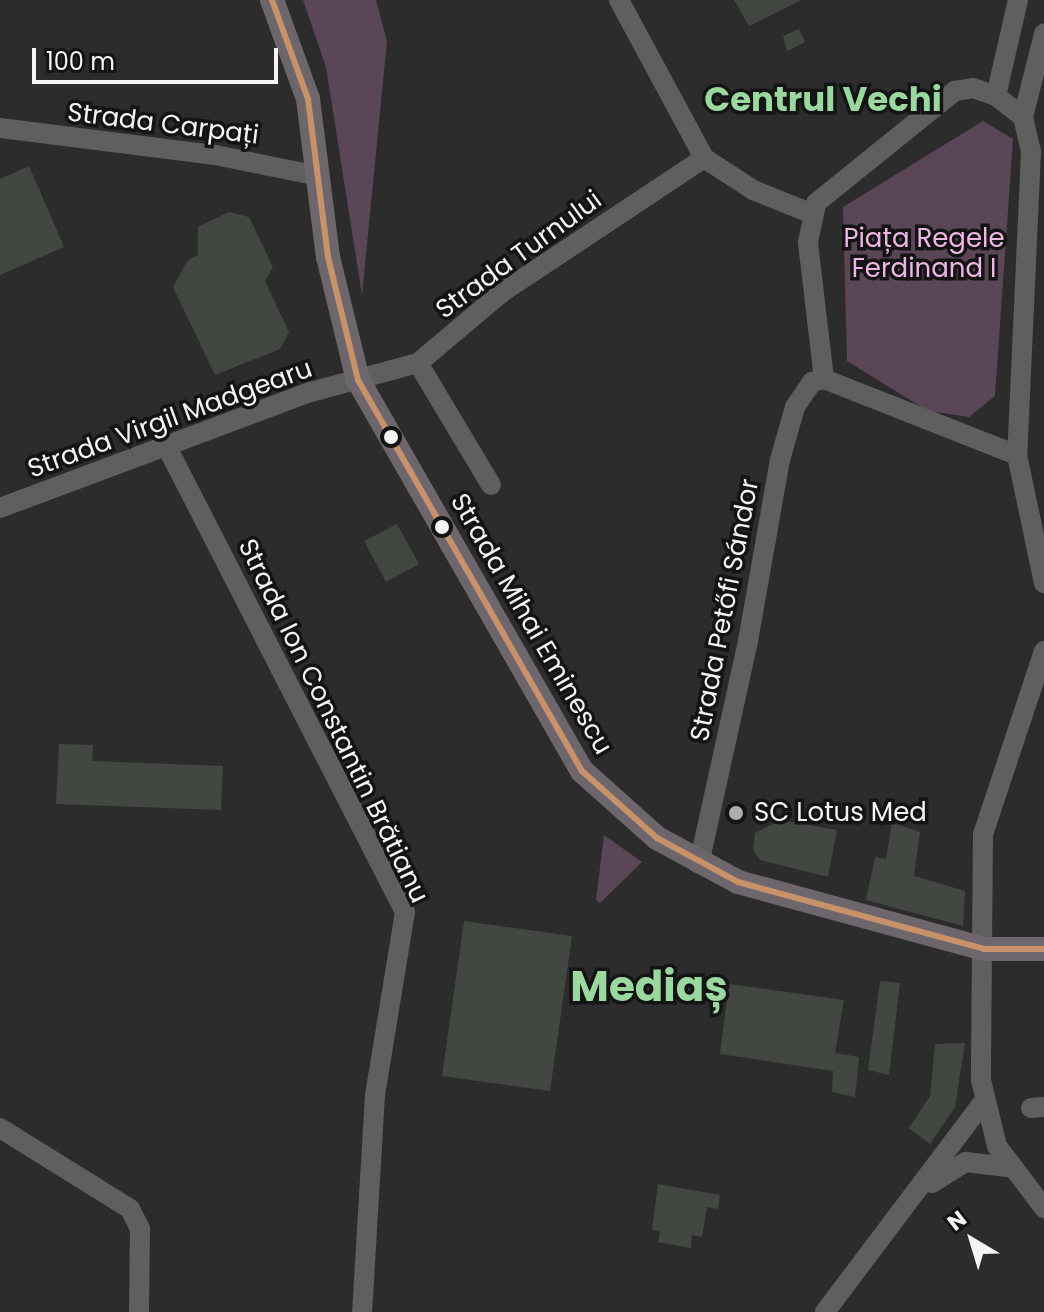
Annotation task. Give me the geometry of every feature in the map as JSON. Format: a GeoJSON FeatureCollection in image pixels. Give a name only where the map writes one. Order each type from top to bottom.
{"type":"FeatureCollection","features":[{"type":"Feature","properties":{"kind":"main road","name":"Strada Mihai Eminescu"},"geometry":{"type":"LineString","coordinates":[[272,0],[308,99],[328,257],[358,380],[568,753],[640,826],[699,864],[781,897],[984,949],[1044,949]]}},
{"type":"Feature","properties":{"kind":"street"},"geometry":{"type":"LineString","coordinates":[[619,0],[704,158],[753,190],[810,213]]}},
{"type":"Feature","properties":{"kind":"street"},"geometry":{"type":"LineString","coordinates":[[996,96],[1018,0]]}},
{"type":"Feature","properties":{"kind":"street"},"geometry":{"type":"LineString","coordinates":[[1044,34],[1023,117],[1031,152],[1017,455],[1044,583]]}},
{"type":"Feature","properties":{"kind":"street"},"geometry":{"type":"LineString","coordinates":[[1017,455],[824,379],[808,242],[810,213],[827,188],[955,91],[973,88],[996,96],[1023,117]]}},
{"type":"Feature","properties":{"kind":"street","name":"Strada Carpați"},"geometry":{"type":"LineString","coordinates":[[0,128],[228,157],[319,176]]}},
{"type":"Feature","properties":{"kind":"street","name":"Strada Turnului"},"geometry":{"type":"LineString","coordinates":[[358,380],[418,363],[501,293],[704,158]]}},
{"type":"Feature","properties":{"kind":"street"},"geometry":{"type":"LineString","coordinates":[[418,363],[491,485]]}},
{"type":"Feature","properties":{"kind":"street","name":"Strada Petőfi Sándor"},"geometry":{"type":"LineString","coordinates":[[699,864],[748,641],[780,460],[795,407],[812,382],[824,379]]}},
{"type":"Feature","properties":{"kind":"street","name":"Strada Virgil Madgearu"},"geometry":{"type":"LineString","coordinates":[[0,508],[358,380]]}},
{"type":"Feature","properties":{"kind":"street","name":"Strada Ion Constantin Brătianu"},"geometry":{"type":"LineString","coordinates":[[168,449],[405,912],[375,1095],[362,1312]]}},
{"type":"Feature","properties":{"kind":"street"},"geometry":{"type":"LineString","coordinates":[[1044,651],[983,834],[983,1102],[1007,1167],[1044,1208]]}},
{"type":"Feature","properties":{"kind":"street"},"geometry":{"type":"LineString","coordinates":[[825,1312],[983,1102]]}},
{"type":"Feature","properties":{"kind":"street"},"geometry":{"type":"LineString","coordinates":[[0,1128],[130,1209],[140,1229],[139,1312]]}},
{"type":"Feature","properties":{"kind":"street"},"geometry":{"type":"LineString","coordinates":[[915,1195],[966,1162],[1007,1167]]}},
{"type":"Feature","properties":{"kind":"green space"},"geometry":{"type":"Polygon","coordinates":[[[303,0],[376,0],[387,41],[362,295],[326,67],[303,0]]]}},
{"type":"Feature","properties":{"kind":"green space","name":"Piața Regele Ferdinand I"},"geometry":{"type":"Polygon","coordinates":[[[983,121],[1013,139],[995,396],[969,417],[928,411],[847,361],[843,207],[983,121]]]}},
{"type":"Feature","properties":{"kind":"green space"},"geometry":{"type":"Polygon","coordinates":[[[604,835],[642,862],[600,903],[596,900],[604,835]]]}},
{"type":"Feature","properties":{"kind":"building"},"geometry":{"type":"Polygon","coordinates":[[[734,0],[801,0],[749,26],[734,0]]]}},
{"type":"Feature","properties":{"kind":"building"},"geometry":{"type":"Polygon","coordinates":[[[799,29],[805,42],[787,51],[783,36],[799,29]]]}},
{"type":"Feature","properties":{"kind":"building"},"geometry":{"type":"Polygon","coordinates":[[[29,166],[64,247],[0,275],[0,179],[29,166]]]}},
{"type":"Feature","properties":{"kind":"building"},"geometry":{"type":"Polygon","coordinates":[[[229,212],[249,217],[273,267],[265,281],[289,332],[280,349],[215,375],[173,287],[188,260],[198,255],[198,227],[229,212]]]}},
{"type":"Feature","properties":{"kind":"building"},"geometry":{"type":"Polygon","coordinates":[[[397,524],[419,564],[386,582],[364,541],[397,524]]]}},
{"type":"Feature","properties":{"kind":"building"},"geometry":{"type":"Polygon","coordinates":[[[59,744],[93,745],[92,761],[223,766],[221,810],[56,804],[59,744]]]}},
{"type":"Feature","properties":{"kind":"building"},"geometry":{"type":"Polygon","coordinates":[[[781,820],[837,830],[828,877],[760,860],[753,850],[755,833],[781,820]]]}},
{"type":"Feature","properties":{"kind":"building"},"geometry":{"type":"Polygon","coordinates":[[[892,823],[920,832],[914,876],[965,891],[963,926],[866,900],[875,857],[886,859],[892,823]]]}},
{"type":"Feature","properties":{"kind":"building"},"geometry":{"type":"Polygon","coordinates":[[[464,921],[572,936],[550,1091],[442,1076],[464,921]]]}},
{"type":"Feature","properties":{"kind":"building"},"geometry":{"type":"Polygon","coordinates":[[[880,981],[900,983],[889,1075],[868,1070],[880,981]]]}},
{"type":"Feature","properties":{"kind":"building"},"geometry":{"type":"Polygon","coordinates":[[[729,984],[844,1000],[835,1053],[859,1057],[855,1097],[832,1092],[833,1071],[720,1054],[729,984]]]}},
{"type":"Feature","properties":{"kind":"building"},"geometry":{"type":"Polygon","coordinates":[[[965,1043],[955,1107],[930,1144],[909,1128],[930,1096],[935,1044],[965,1043]]]}},
{"type":"Feature","properties":{"kind":"building"},"geometry":{"type":"Polygon","coordinates":[[[658,1184],[720,1195],[718,1209],[707,1207],[702,1237],[692,1235],[691,1248],[658,1242],[660,1231],[652,1230],[658,1184]]]}},
{"type":"Feature","properties":{"kind":"transit line"},"geometry":{"type":"LineString","coordinates":[[272,0],[308,99],[328,257],[358,380],[582,771],[657,838],[738,882],[984,949],[1044,949]]}},
{"type":"Feature","properties":{"kind":"place","name":"SC Lotus Med"},"geometry":{"type":"Point","coordinates":[736,813]}},
{"type":"Feature","properties":{"kind":"district","name":"Centrul Vechi"},"geometry":{"type":"Point","coordinates":[823,100]}},
{"type":"Feature","properties":{"kind":"district","name":"Mediaș"},"geometry":{"type":"Point","coordinates":[649,987]}}]}
